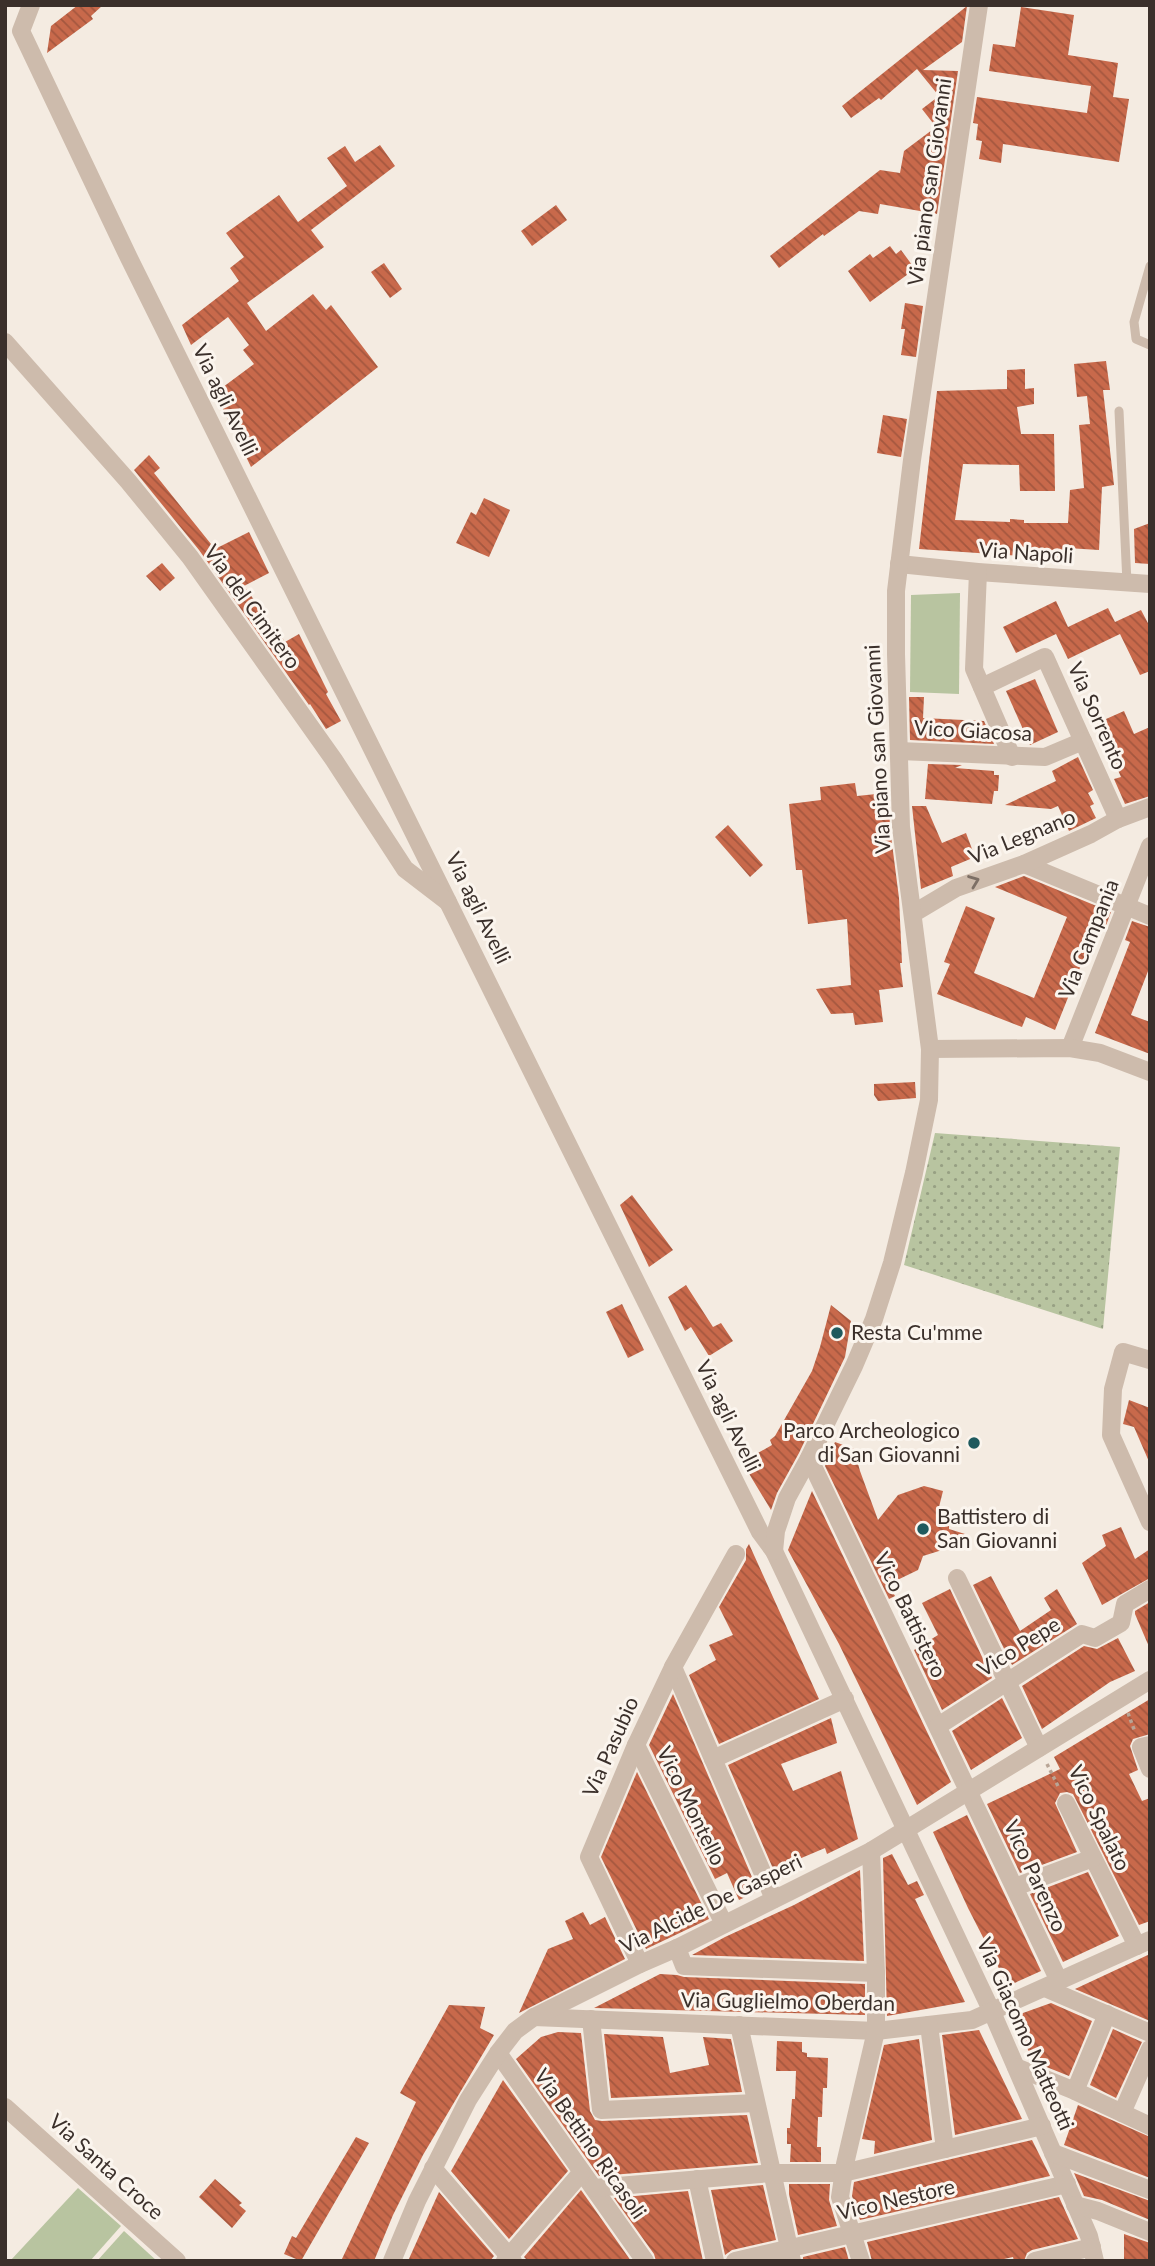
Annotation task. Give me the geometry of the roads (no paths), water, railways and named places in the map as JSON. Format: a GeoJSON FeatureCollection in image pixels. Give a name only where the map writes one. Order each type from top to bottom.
{"type":"FeatureCollection","features":[{"type":"Feature","properties":{"kind":"street","name":"Via agli Avelli"},"geometry":{"type":"LineString","coordinates":[[31,5],[21,31],[129,258],[760,1532],[774,1550],[906,1829]]}},
{"type":"Feature","properties":{"kind":"street","name":"Via piano san Giovanni"},"geometry":{"type":"LineString","coordinates":[[774,1550],[779,1516],[869,1331],[892,1263],[929,1100],[930,1049],[901,827],[895,654],[896,591],[979,5]]}},
{"type":"Feature","properties":{"kind":"street","name":"Via del Cimitero"},"geometry":{"type":"LineString","coordinates":[[5,342],[128,481],[190,557],[334,760],[405,869],[451,904]]}},
{"type":"Feature","properties":{"kind":"street","name":"Via Napoli"},"geometry":{"type":"LineString","coordinates":[[899,564],[1150,584]]}},
{"type":"Feature","properties":{"kind":"street"},"geometry":{"type":"LineString","coordinates":[[978,572],[974,669],[1012,757]]}},
{"type":"Feature","properties":{"kind":"street","name":"Via Sorrento"},"geometry":{"type":"LineString","coordinates":[[982,687],[1045,657],[1118,819]]}},
{"type":"Feature","properties":{"kind":"street","name":"Vico Giacosa"},"geometry":{"type":"LineString","coordinates":[[899,751],[1045,757],[1083,741]]}},
{"type":"Feature","properties":{"kind":"street","name":"Via Legnano"},"geometry":{"type":"LineString","coordinates":[[914,913],[956,888],[1024,864],[1118,819],[1148,809]]}},
{"type":"Feature","properties":{"kind":"street","name":"Via Campania"},"geometry":{"type":"LineString","coordinates":[[1070,1048],[1150,846]]}},
{"type":"Feature","properties":{"kind":"street"},"geometry":{"type":"LineString","coordinates":[[1024,864],[1150,916]]}},
{"type":"Feature","properties":{"kind":"street"},"geometry":{"type":"LineString","coordinates":[[930,1049],[1070,1048],[1100,1053],[1150,1072]]}},
{"type":"Feature","properties":{"kind":"street"},"geometry":{"type":"LineString","coordinates":[[1150,1360],[1123,1352],[1113,1389],[1111,1435],[1150,1522]]}},
{"type":"Feature","properties":{"kind":"street","name":"Vico Battistero"},"geometry":{"type":"LineString","coordinates":[[809,1458],[970,1791]]}},
{"type":"Feature","properties":{"kind":"street","name":"Via Pasubio"},"geometry":{"type":"LineString","coordinates":[[640,1964],[589,1857],[636,1745],[673,1667],[736,1554]]}},
{"type":"Feature","properties":{"kind":"street"},"geometry":{"type":"LineString","coordinates":[[957,1578],[1039,1748]]}},
{"type":"Feature","properties":{"kind":"street","name":"Vico Pepe"},"geometry":{"type":"LineString","coordinates":[[939,1726],[1082,1634],[1095,1638],[1121,1623],[1125,1604],[1150,1589]]}},
{"type":"Feature","properties":{"kind":"street"},"geometry":{"type":"LineString","coordinates":[[673,1667],[774,1899]]}},
{"type":"Feature","properties":{"kind":"street","name":"Via Alcide De Gasperi"},"geometry":{"type":"LineString","coordinates":[[392,2261],[433,2168],[468,2100],[515,2031],[534,2017],[871,1851],[1150,1679]]}},
{"type":"Feature","properties":{"kind":"street"},"geometry":{"type":"LineString","coordinates":[[713,1759],[845,1699]]}},
{"type":"Feature","properties":{"kind":"street","name":"Vico Montello"},"geometry":{"type":"LineString","coordinates":[[636,1745],[724,1924]]}},
{"type":"Feature","properties":{"kind":"street"},"geometry":{"type":"LineString","coordinates":[[1145,1746],[1150,1769]]}},
{"type":"Feature","properties":{"kind":"street","name":"Vico Parenzo"},"geometry":{"type":"LineString","coordinates":[[970,1791],[1015,1887],[1052,1984]]}},
{"type":"Feature","properties":{"kind":"street","name":"Vico Spalato"},"geometry":{"type":"LineString","coordinates":[[1066,1803],[1093,1858],[1143,1943]]}},
{"type":"Feature","properties":{"kind":"street","name":"Via Giacomo Matteotti"},"geometry":{"type":"LineString","coordinates":[[906,1829],[992,2012],[1067,2184],[1093,2254]]}},
{"type":"Feature","properties":{"kind":"street"},"geometry":{"type":"LineString","coordinates":[[861,2261],[840,2197],[843,2173],[876,2031],[871,1851]]}},
{"type":"Feature","properties":{"kind":"street"},"geometry":{"type":"LineString","coordinates":[[1015,1887],[1093,1858]]}},
{"type":"Feature","properties":{"kind":"street","name":"Via Guglielmo Oberdan"},"geometry":{"type":"LineString","coordinates":[[534,2017],[876,2031],[972,2020],[1143,1943]]}},
{"type":"Feature","properties":{"kind":"street"},"geometry":{"type":"LineString","coordinates":[[677,1948],[684,1966],[876,1973]]}},
{"type":"Feature","properties":{"kind":"street"},"geometry":{"type":"LineString","coordinates":[[1052,1984],[1107,2014],[1150,2033]]}},
{"type":"Feature","properties":{"kind":"street"},"geometry":{"type":"LineString","coordinates":[[1075,2091],[1107,2014]]}},
{"type":"Feature","properties":{"kind":"street"},"geometry":{"type":"LineString","coordinates":[[591,2019],[601,2110],[756,2103]]}},
{"type":"Feature","properties":{"kind":"street"},"geometry":{"type":"LineString","coordinates":[[738,2025],[791,2254]]}},
{"type":"Feature","properties":{"kind":"street"},"geometry":{"type":"LineString","coordinates":[[929,2025],[945,2149]]}},
{"type":"Feature","properties":{"kind":"street"},"geometry":{"type":"LineString","coordinates":[[1122,2113],[1150,2049]]}},
{"type":"Feature","properties":{"kind":"street","name":"Via Bettino Ricasoli"},"geometry":{"type":"LineString","coordinates":[[498,2053],[645,2261]]}},
{"type":"Feature","properties":{"kind":"street"},"geometry":{"type":"LineString","coordinates":[[1016,2067],[1150,2126]]}},
{"type":"Feature","properties":{"kind":"street","name":"Via Santa Croce"},"geometry":{"type":"LineString","coordinates":[[5,2107],[177,2261]]}},
{"type":"Feature","properties":{"kind":"street"},"geometry":{"type":"LineString","coordinates":[[594,2188],[772,2173],[843,2173],[1042,2126]]}},
{"type":"Feature","properties":{"kind":"street"},"geometry":{"type":"LineString","coordinates":[[1053,2152],[1150,2190]]}},
{"type":"Feature","properties":{"kind":"street"},"geometry":{"type":"LineString","coordinates":[[433,2168],[509,2259],[582,2172]]}},
{"type":"Feature","properties":{"kind":"street"},"geometry":{"type":"LineString","coordinates":[[697,2179],[715,2261]]}},
{"type":"Feature","properties":{"kind":"street","name":"Vico Nestore"},"geometry":{"type":"LineString","coordinates":[[735,2261],[791,2254],[852,2234],[1067,2184]]}},
{"type":"Feature","properties":{"kind":"street"},"geometry":{"type":"LineString","coordinates":[[1075,2204],[1150,2232]]}},
{"type":"Feature","properties":{"kind":"street"},"geometry":{"type":"LineString","coordinates":[[1035,2261],[1093,2254]]}},
{"type":"Feature","properties":{"kind":"lane"},"geometry":{"type":"LineString","coordinates":[[1150,266],[1134,322],[1136,339],[1150,345]]}},
{"type":"Feature","properties":{"kind":"lane"},"geometry":{"type":"LineString","coordinates":[[1118,411],[1127,583]]}},
{"type":"Feature","properties":{"kind":"place","name":"Resta Cu'mme"},"geometry":{"type":"Point","coordinates":[837,1333]}},
{"type":"Feature","properties":{"kind":"place","name":"Parco Archeologico di San Giovanni"},"geometry":{"type":"Point","coordinates":[974,1443]}},
{"type":"Feature","properties":{"kind":"place","name":"Battistero di San Giovanni"},"geometry":{"type":"Point","coordinates":[923,1529]}}]}
